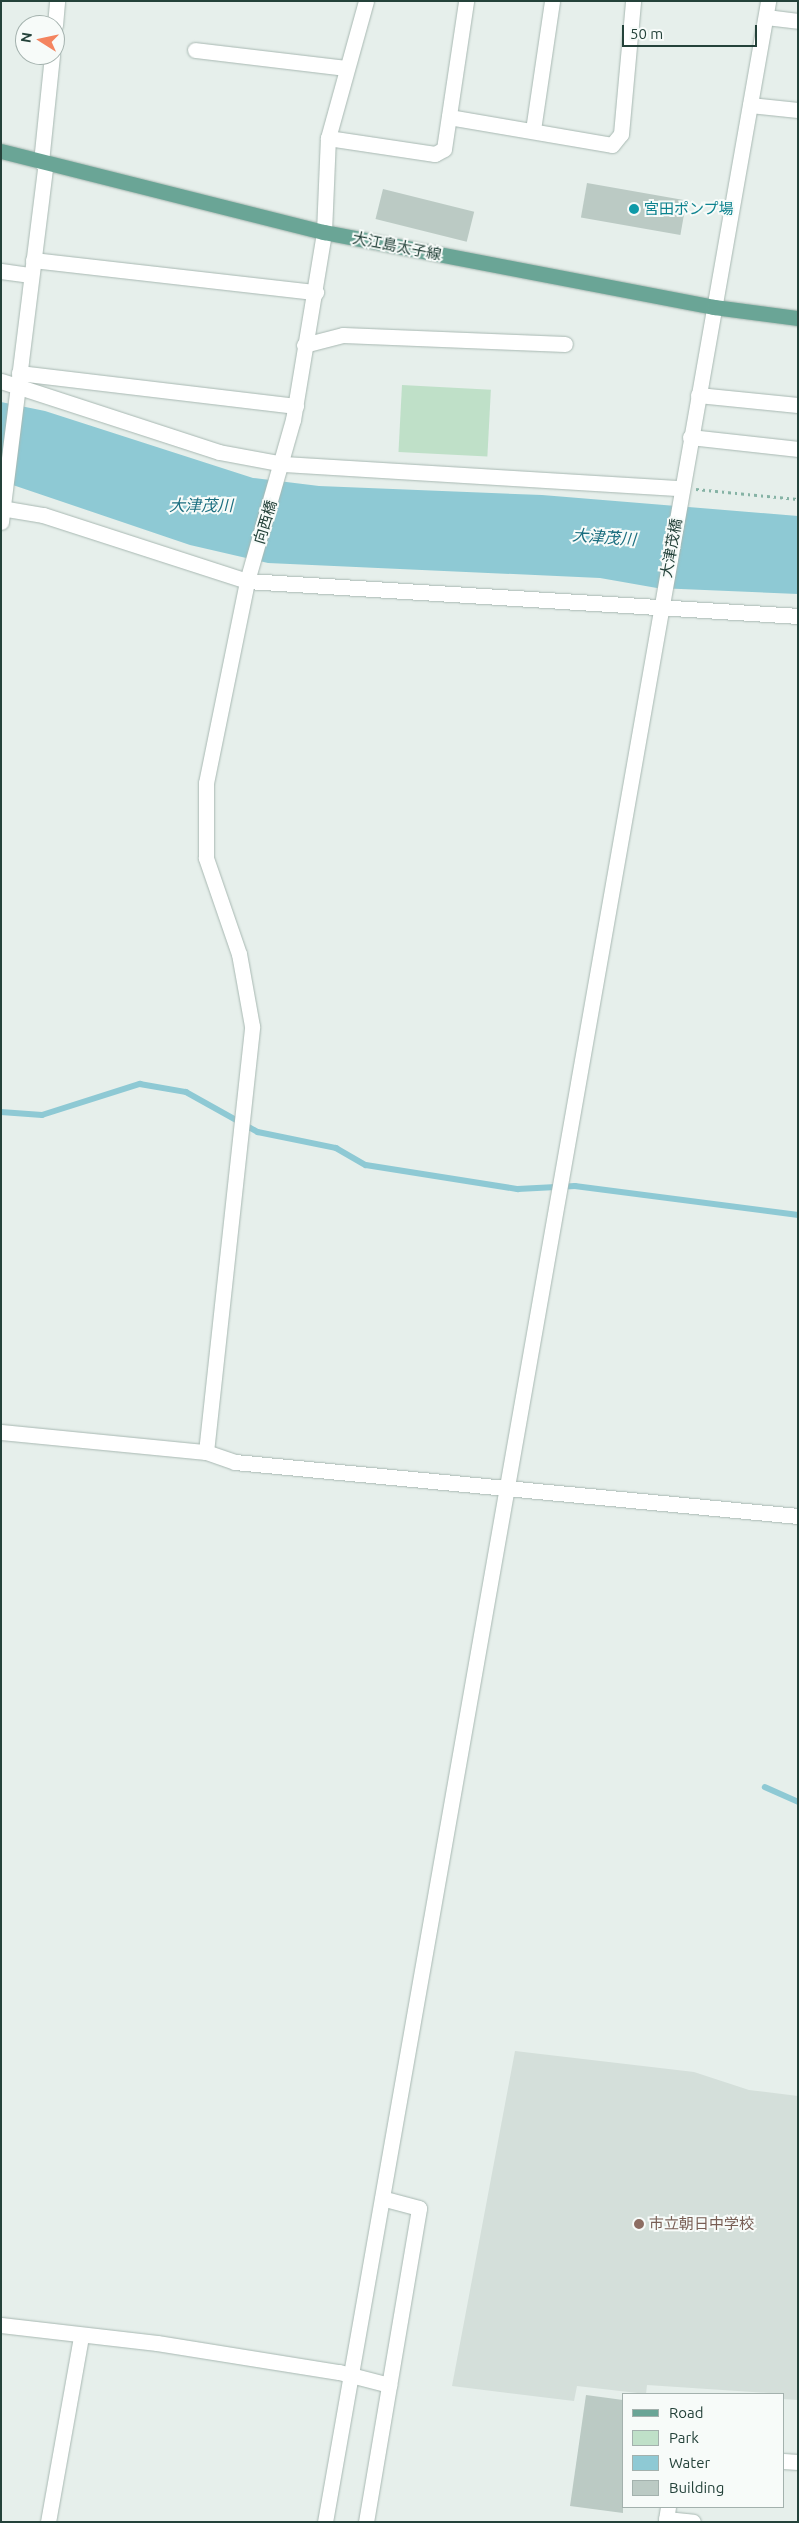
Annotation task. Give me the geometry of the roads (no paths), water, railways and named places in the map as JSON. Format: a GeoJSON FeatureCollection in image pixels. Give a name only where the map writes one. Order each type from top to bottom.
{"type":"FeatureCollection","features":[{"type":"Feature","properties":{"kind":"main road","name":"大江島太子線"},"geometry":{"type":"LineString","coordinates":[[1,151],[324,232],[714,307],[798,318]]}},
{"type":"Feature","properties":{"kind":"street"},"geometry":{"type":"LineString","coordinates":[[56,15],[57,1]]}},
{"type":"Feature","properties":{"kind":"street","name":"向西橋"},"geometry":{"type":"LineString","coordinates":[[206,1452],[252,1026],[239,954],[206,858],[206,783],[247,581],[283,464],[296,406],[304,345],[316,292],[324,232],[328,138],[345,68],[366,1]]}},
{"type":"Feature","properties":{"kind":"street"},"geometry":{"type":"LineString","coordinates":[[328,138],[434,154],[444,149],[466,1]]}},
{"type":"Feature","properties":{"kind":"street"},"geometry":{"type":"LineString","coordinates":[[534,130],[552,1]]}},
{"type":"Feature","properties":{"kind":"street"},"geometry":{"type":"LineString","coordinates":[[449,117],[534,130],[612,145],[621,134],[633,1]]}},
{"type":"Feature","properties":{"kind":"street","name":"大津茂橋"},"geometry":{"type":"LineString","coordinates":[[325,2522],[768,1]]}},
{"type":"Feature","properties":{"kind":"street"},"geometry":{"type":"LineString","coordinates":[[766,17],[798,21]]}},
{"type":"Feature","properties":{"kind":"street"},"geometry":{"type":"LineString","coordinates":[[195,50],[345,68]]}},
{"type":"Feature","properties":{"kind":"street"},"geometry":{"type":"LineString","coordinates":[[51,65],[33,260],[2,513],[43,515],[247,581],[798,616]]}},
{"type":"Feature","properties":{"kind":"street"},"geometry":{"type":"LineString","coordinates":[[750,105],[798,110]]}},
{"type":"Feature","properties":{"kind":"street"},"geometry":{"type":"LineString","coordinates":[[33,260],[316,292]]}},
{"type":"Feature","properties":{"kind":"street"},"geometry":{"type":"LineString","coordinates":[[1,271],[31,275]]}},
{"type":"Feature","properties":{"kind":"street"},"geometry":{"type":"LineString","coordinates":[[304,345],[343,335],[565,344]]}},
{"type":"Feature","properties":{"kind":"street"},"geometry":{"type":"LineString","coordinates":[[18,378],[219,452],[283,464],[681,488]]}},
{"type":"Feature","properties":{"kind":"street"},"geometry":{"type":"LineString","coordinates":[[1,382],[18,378],[296,406]]}},
{"type":"Feature","properties":{"kind":"street"},"geometry":{"type":"LineString","coordinates":[[698,395],[798,405]]}},
{"type":"Feature","properties":{"kind":"street"},"geometry":{"type":"LineString","coordinates":[[690,437],[798,449]]}},
{"type":"Feature","properties":{"kind":"street"},"geometry":{"type":"LineString","coordinates":[[1,1432],[206,1452],[235,1462],[798,1516]]}},
{"type":"Feature","properties":{"kind":"street"},"geometry":{"type":"LineString","coordinates":[[366,2522],[419,2208],[382,2198]]}},
{"type":"Feature","properties":{"kind":"street"},"geometry":{"type":"LineString","coordinates":[[1,2325],[80,2336],[157,2343],[350,2377],[388,2386]]}},
{"type":"Feature","properties":{"kind":"street"},"geometry":{"type":"LineString","coordinates":[[48,2522],[80,2336]]}},
{"type":"Feature","properties":{"kind":"street"},"geometry":{"type":"LineString","coordinates":[[784,2461],[798,2462]]}},
{"type":"Feature","properties":{"kind":"street"},"geometry":{"type":"LineString","coordinates":[[668,2508],[666,2519],[693,2522]]}},
{"type":"Feature","properties":{"kind":"water","name":"大津茂川"},"geometry":{"type":"Polygon","coordinates":[[[1,402],[45,411],[253,478],[319,486],[542,495],[798,516],[798,594],[657,588],[600,578],[268,563],[190,545],[1,481],[1,402]]]}},
{"type":"Feature","properties":{"kind":"waterway"},"geometry":{"type":"LineString","coordinates":[[1,1112],[42,1115],[140,1084],[186,1092],[258,1132],[336,1148],[366,1165],[518,1189],[575,1186],[798,1215]]}},
{"type":"Feature","properties":{"kind":"waterway"},"geometry":{"type":"LineString","coordinates":[[765,1787],[798,1802]]}},
{"type":"Feature","properties":{"kind":"place","name":"宮田ポンプ場"},"geometry":{"type":"Point","coordinates":[634,209]}},
{"type":"Feature","properties":{"kind":"place","name":"市立朝日中学校"},"geometry":{"type":"Point","coordinates":[639,2224]}}]}
